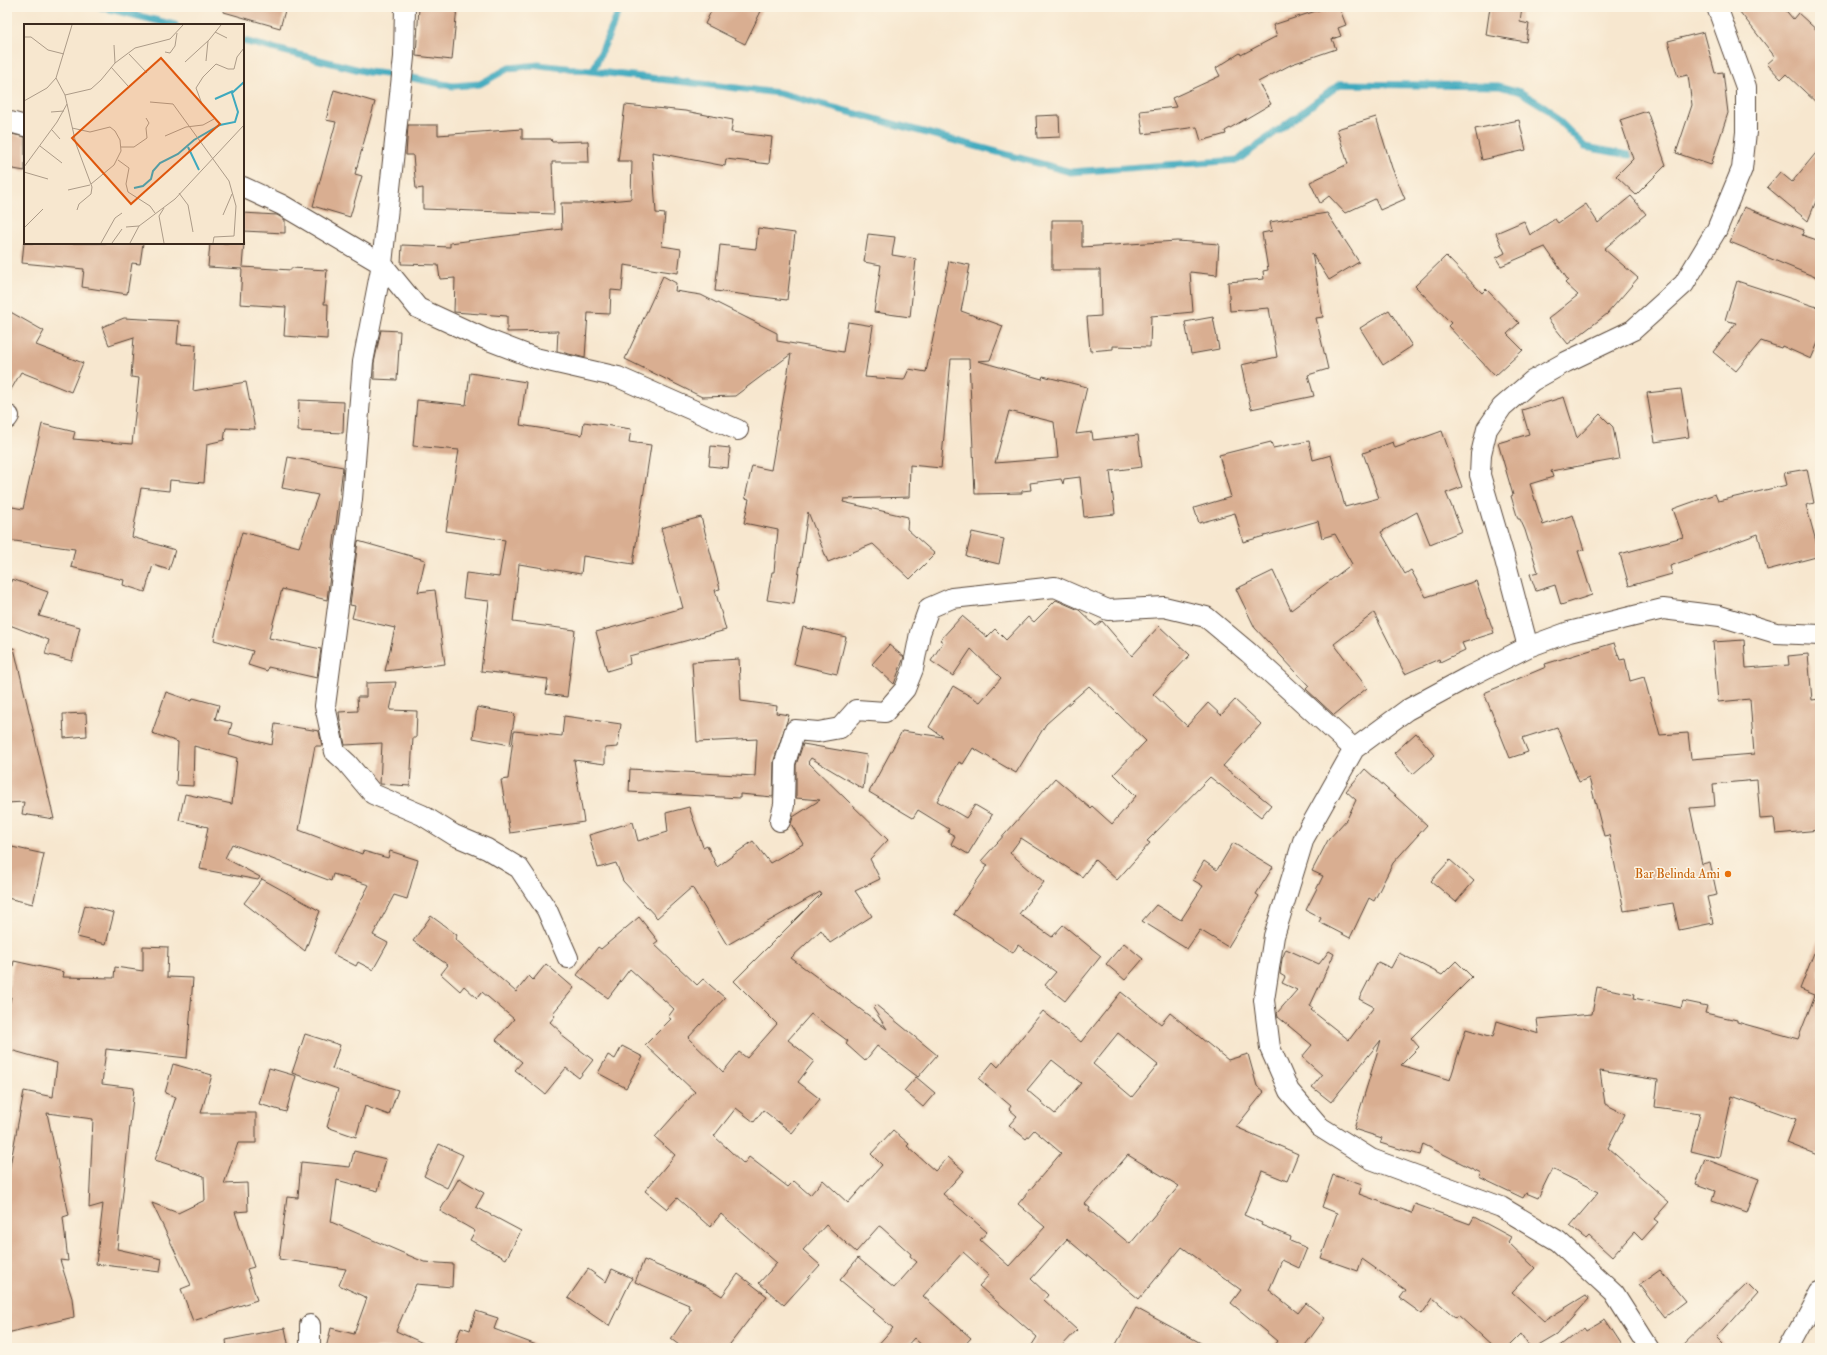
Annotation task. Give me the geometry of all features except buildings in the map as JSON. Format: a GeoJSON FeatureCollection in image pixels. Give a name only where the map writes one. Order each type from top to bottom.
{"type":"FeatureCollection","features":[{"type":"Feature","properties":{"kind":"street"},"geometry":{"type":"LineString","coordinates":[[405,7],[404,57],[382,264],[363,362],[352,499],[325,706],[335,752],[347,763],[373,794],[422,815],[454,834],[487,849],[519,868],[547,910],[568,958]]}},
{"type":"Feature","properties":{"kind":"street"},"geometry":{"type":"LineString","coordinates":[[1528,647],[1505,560],[1480,476],[1481,454],[1487,429],[1502,407],[1532,381],[1566,362],[1633,330],[1684,284],[1717,229],[1742,169],[1746,132],[1746,88],[1717,7]]}},
{"type":"Feature","properties":{"kind":"street"},"geometry":{"type":"LineString","coordinates":[[244,187],[282,205],[382,264],[418,308],[483,338],[536,358],[618,377],[738,430]]}},
{"type":"Feature","properties":{"kind":"street"},"geometry":{"type":"LineString","coordinates":[[780,821],[784,805],[785,763],[795,730],[818,732],[840,728],[856,710],[885,712],[905,689],[910,676],[920,633],[929,608],[952,598],[1055,586],[1108,610],[1164,607],[1206,616],[1249,653],[1354,749]]}},
{"type":"Feature","properties":{"kind":"street"},"geometry":{"type":"LineString","coordinates":[[1650,1348],[1614,1293],[1558,1241],[1502,1207],[1371,1159],[1320,1128],[1289,1091],[1270,1048],[1264,1000],[1274,936],[1304,838],[1354,749],[1407,710],[1528,647],[1569,632],[1663,609],[1720,616],[1776,633],[1820,634]]}},
{"type":"Feature","properties":{"kind":"street"},"geometry":{"type":"LineString","coordinates":[[1790,1348],[1820,1292]]}},
{"type":"Feature","properties":{"kind":"street"},"geometry":{"type":"LineString","coordinates":[[310,1325],[310,1348]]}},
{"type":"Feature","properties":{"kind":"waterway"},"geometry":{"type":"LineString","coordinates":[[101,7],[171,24]]}},
{"type":"Feature","properties":{"kind":"waterway"},"geometry":{"type":"LineString","coordinates":[[593,71],[621,7]]}},
{"type":"Feature","properties":{"kind":"waterway"},"geometry":{"type":"LineString","coordinates":[[244,41],[368,72],[403,76],[452,86],[480,84],[509,68],[539,65],[779,93],[1071,172],[1238,160],[1340,84],[1499,86],[1520,92],[1545,107],[1585,147],[1629,155]]}},
{"type":"Feature","properties":{"kind":"place","name":"Bar Belinda Ami"},"geometry":{"type":"Point","coordinates":[1728,874]}}]}
